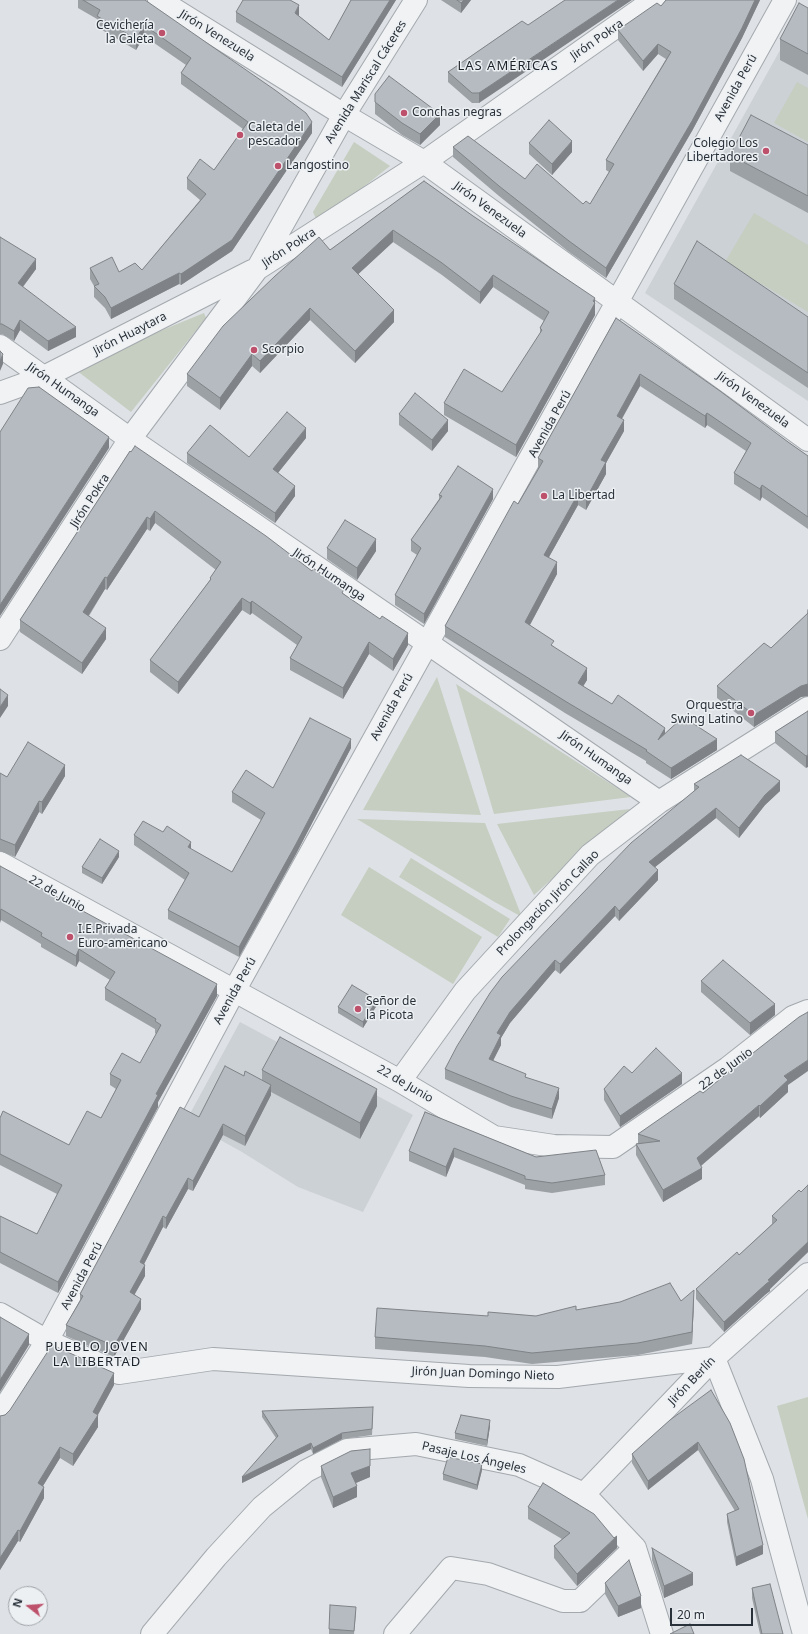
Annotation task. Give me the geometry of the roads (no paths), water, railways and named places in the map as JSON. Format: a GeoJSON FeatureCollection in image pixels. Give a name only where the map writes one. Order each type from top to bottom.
{"type":"FeatureCollection","features":[{"type":"Feature","properties":{"kind":"street","name":"Jirón Venezuela"},"geometry":{"type":"LineString","coordinates":[[159,0],[344,115],[424,162],[808,440]]}},
{"type":"Feature","properties":{"kind":"street","name":"Avenida Mariscal Cáceres"},"geometry":{"type":"LineString","coordinates":[[257,269],[344,115],[416,0]]}},
{"type":"Feature","properties":{"kind":"street","name":"Jirón Pokra"},"geometry":{"type":"LineString","coordinates":[[0,639],[130,439],[257,269],[424,162],[654,0]]}},
{"type":"Feature","properties":{"kind":"street","name":"Avenida Perú"},"geometry":{"type":"LineString","coordinates":[[0,1415],[47,1341],[234,991],[785,0]]}},
{"type":"Feature","properties":{"kind":"street","name":"Jirón Huaytara"},"geometry":{"type":"LineString","coordinates":[[0,393],[44,377],[257,269]]}},
{"type":"Feature","properties":{"kind":"street","name":"Jirón Humanga"},"geometry":{"type":"LineString","coordinates":[[0,346],[130,439],[659,802]]}},
{"type":"Feature","properties":{"kind":"street","name":"Prolongación Jirón Callao"},"geometry":{"type":"LineString","coordinates":[[400,1081],[465,991],[590,855],[659,802],[808,708]]}},
{"type":"Feature","properties":{"kind":"street","name":"22 de Junio"},"geometry":{"type":"LineString","coordinates":[[0,863],[400,1081],[494,1137],[554,1146],[613,1146],[728,1068],[793,1017],[808,1011]]}},
{"type":"Feature","properties":{"kind":"street","name":"Jirón Berlín"},"geometry":{"type":"LineString","coordinates":[[584,1494],[714,1358],[808,1274]]}},
{"type":"Feature","properties":{"kind":"street","name":"Jirón Juan Domingo Nieto"},"geometry":{"type":"LineString","coordinates":[[0,1314],[47,1341],[119,1373],[213,1359],[469,1376],[558,1377],[714,1358]]}},
{"type":"Feature","properties":{"kind":"street"},"geometry":{"type":"LineString","coordinates":[[714,1358],[762,1479],[804,1634]]}},
{"type":"Feature","properties":{"kind":"street","name":"Pasaje Los Ángeles"},"geometry":{"type":"LineString","coordinates":[[152,1634],[216,1558],[262,1507],[306,1471],[347,1450],[416,1444],[519,1465],[584,1494],[635,1548],[662,1634]]}},
{"type":"Feature","properties":{"kind":"street"},"geometry":{"type":"LineString","coordinates":[[395,1634],[452,1568],[488,1574],[563,1601],[580,1601],[635,1548]]}},
{"type":"Feature","properties":{"kind":"place","name":"Cevichería la Caleta"},"geometry":{"type":"Point","coordinates":[162,33]}},
{"type":"Feature","properties":{"kind":"place","name":"Conchas negras"},"geometry":{"type":"Point","coordinates":[404,113]}},
{"type":"Feature","properties":{"kind":"place","name":"Caleta del pescador"},"geometry":{"type":"Point","coordinates":[240,135]}},
{"type":"Feature","properties":{"kind":"place","name":"Colegio Los Libertadores"},"geometry":{"type":"Point","coordinates":[766,151]}},
{"type":"Feature","properties":{"kind":"place","name":"Langostino"},"geometry":{"type":"Point","coordinates":[278,166]}},
{"type":"Feature","properties":{"kind":"place","name":"Scorpio"},"geometry":{"type":"Point","coordinates":[254,350]}},
{"type":"Feature","properties":{"kind":"place","name":"La Libertad"},"geometry":{"type":"Point","coordinates":[544,496]}},
{"type":"Feature","properties":{"kind":"place","name":"Orquestra Swing Latino"},"geometry":{"type":"Point","coordinates":[751,713]}},
{"type":"Feature","properties":{"kind":"place","name":"I.E.Privada Euro-americano"},"geometry":{"type":"Point","coordinates":[70,937]}},
{"type":"Feature","properties":{"kind":"place","name":"Señor de la Picota"},"geometry":{"type":"Point","coordinates":[358,1009]}},
{"type":"Feature","properties":{"kind":"district","name":"LAS AMÉRICAS"},"geometry":{"type":"Point","coordinates":[508,66]}},
{"type":"Feature","properties":{"kind":"district","name":"PUEBLO JOVEN LA LIBERTAD"},"geometry":{"type":"Point","coordinates":[97,1354]}}]}
